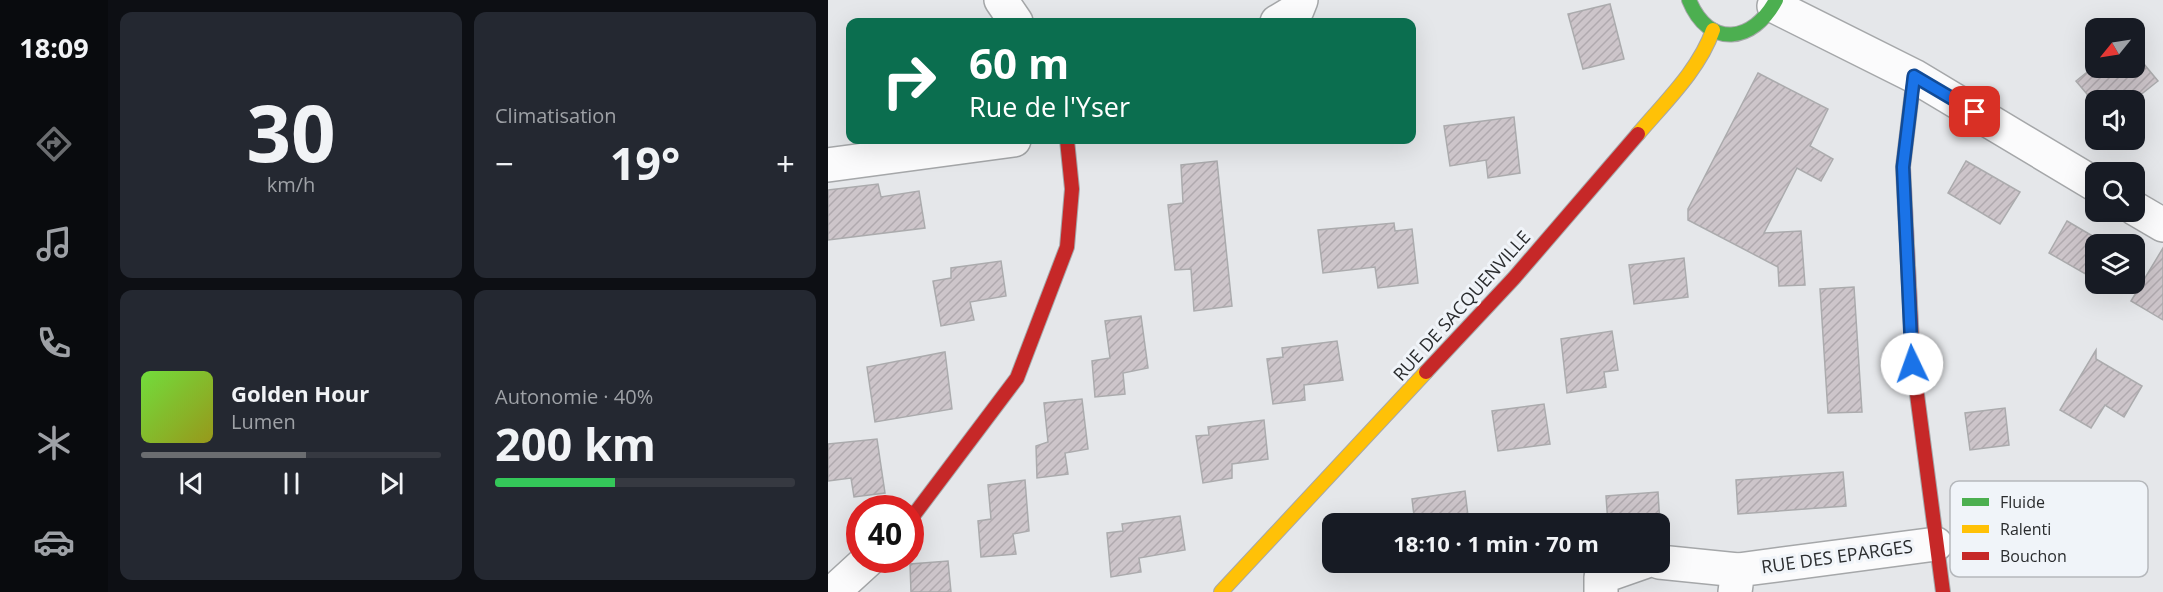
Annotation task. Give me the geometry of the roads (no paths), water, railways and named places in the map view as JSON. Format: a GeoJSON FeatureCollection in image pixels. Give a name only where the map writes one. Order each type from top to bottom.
{"type":"FeatureCollection","features":[{"type":"Feature","properties":{"kind":"street"},"geometry":{"type":"LineString","coordinates":[[1001,0],[1013,18]]}},
{"type":"Feature","properties":{"kind":"street"},"geometry":{"type":"LineString","coordinates":[[1284,18],[1297,10],[1301,0]]}},
{"type":"Feature","properties":{"kind":"street"},"geometry":{"type":"LineString","coordinates":[[1689,0],[1698,20],[1713,30],[1738,35],[1752,31],[1764,22],[1775,3],[1914,76],[2085,178]]}},
{"type":"Feature","properties":{"kind":"street","name":"RUE DE SACQUENVILLE"},"geometry":{"type":"LineString","coordinates":[[1221,592],[1514,278],[1691,71],[1708,44],[1713,30]]}},
{"type":"Feature","properties":{"kind":"street"},"geometry":{"type":"LineString","coordinates":[[1914,76],[1903,167],[1912,364],[1943,592]]}},
{"type":"Feature","properties":{"kind":"street"},"geometry":{"type":"LineString","coordinates":[[828,165],[984,144]]}},
{"type":"Feature","properties":{"kind":"street"},"geometry":{"type":"LineString","coordinates":[[924,501],[1017,378],[1067,247],[1072,189],[1067,144]]}},
{"type":"Feature","properties":{"kind":"street"},"geometry":{"type":"LineString","coordinates":[[2145,214],[2163,225]]}},
{"type":"Feature","properties":{"kind":"street","name":"RUE DES EPARGES"},"geometry":{"type":"LineString","coordinates":[[1670,564],[1736,581],[1936,544]]}},
{"type":"Feature","properties":{"kind":"street"},"geometry":{"type":"LineString","coordinates":[[833,592],[854,573]]}},
{"type":"Feature","properties":{"kind":"street"},"geometry":{"type":"LineString","coordinates":[[1601,592],[1601,577],[1612,573]]}}]}
